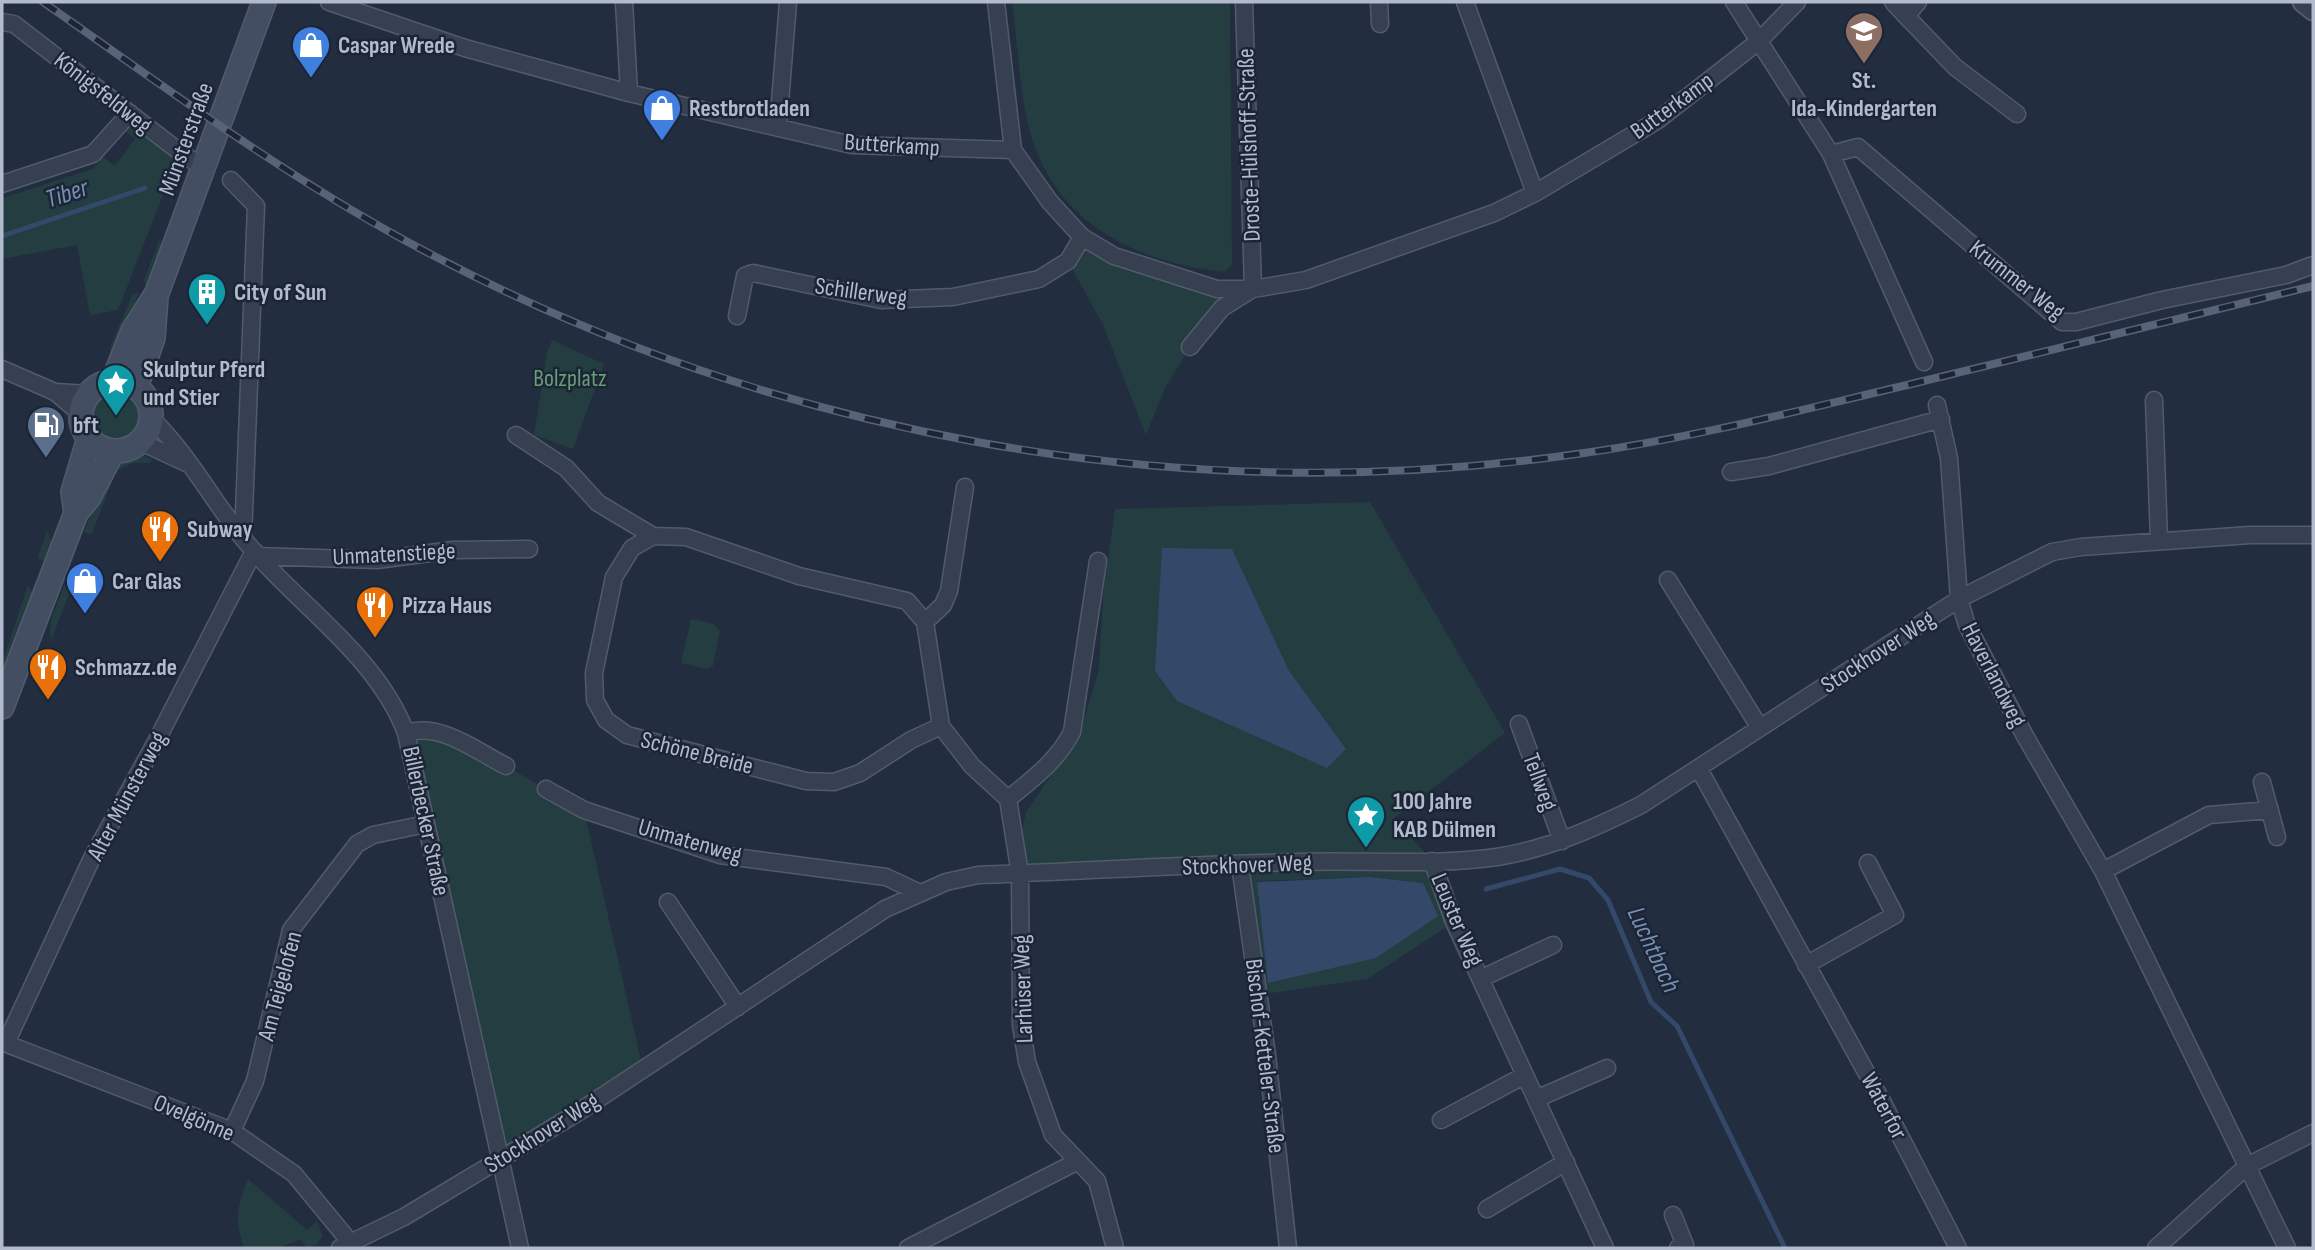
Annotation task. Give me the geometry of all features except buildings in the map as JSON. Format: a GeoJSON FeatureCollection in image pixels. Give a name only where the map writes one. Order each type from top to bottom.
{"type":"FeatureCollection","features":[{"type":"Feature","properties":{"kind":"main road","name":"Münsterstraße"},"geometry":{"type":"LineString","coordinates":[[113,381],[133,331],[157,293],[264,2]]}},
{"type":"Feature","properties":{"kind":"main road","name":"Münsterstraße"},"geometry":{"type":"LineString","coordinates":[[136,387],[153,338],[157,293]]}},
{"type":"Feature","properties":{"kind":"main road"},"geometry":{"type":"LineString","coordinates":[[76,513],[73,492],[89,438],[85,404],[113,381],[136,387],[150,407],[152,419],[141,442],[123,451],[113,452],[95,445],[89,438]]}},
{"type":"Feature","properties":{"kind":"main road"},"geometry":{"type":"LineString","coordinates":[[2,707],[76,513],[89,497],[113,452]]}},
{"type":"Feature","properties":{"kind":"street","name":"Butterkamp"},"geometry":{"type":"LineString","coordinates":[[329,2],[466,48],[629,93],[852,145],[1013,150],[1050,202],[1082,237],[1114,257],[1145,269],[1217,289],[1253,289],[1306,281],[1494,213],[1535,193],[1658,120],[1759,41],[1797,2]]}},
{"type":"Feature","properties":{"kind":"street"},"geometry":{"type":"LineString","coordinates":[[624,2],[629,93]]}},
{"type":"Feature","properties":{"kind":"street"},"geometry":{"type":"LineString","coordinates":[[778,128],[788,2]]}},
{"type":"Feature","properties":{"kind":"street"},"geometry":{"type":"LineString","coordinates":[[996,2],[1013,150]]}},
{"type":"Feature","properties":{"kind":"street","name":"Droste-Hülshoff-Straße"},"geometry":{"type":"LineString","coordinates":[[1244,2],[1253,289]]}},
{"type":"Feature","properties":{"kind":"street"},"geometry":{"type":"LineString","coordinates":[[1379,2],[1380,24]]}},
{"type":"Feature","properties":{"kind":"street"},"geometry":{"type":"LineString","coordinates":[[1465,2],[1535,193]]}},
{"type":"Feature","properties":{"kind":"street"},"geometry":{"type":"LineString","coordinates":[[1734,2],[1831,154],[1924,362]]}},
{"type":"Feature","properties":{"kind":"street"},"geometry":{"type":"LineString","coordinates":[[1893,2],[1955,68],[2017,114]]}},
{"type":"Feature","properties":{"kind":"street"},"geometry":{"type":"LineString","coordinates":[[1906,16],[1918,2]]}},
{"type":"Feature","properties":{"kind":"street"},"geometry":{"type":"LineString","coordinates":[[2303,2],[2313,10]]}},
{"type":"Feature","properties":{"kind":"street","name":"Königsfeldweg"},"geometry":{"type":"LineString","coordinates":[[2,22],[14,24],[204,167]]}},
{"type":"Feature","properties":{"kind":"street"},"geometry":{"type":"LineString","coordinates":[[2,184],[93,154],[130,113]]}},
{"type":"Feature","properties":{"kind":"street","name":"Krummer Weg"},"geometry":{"type":"LineString","coordinates":[[1831,154],[1858,147],[2062,322],[2076,322],[2162,300],[2286,275],[2313,265]]}},
{"type":"Feature","properties":{"kind":"street"},"geometry":{"type":"LineString","coordinates":[[231,180],[256,206],[243,538]]}},
{"type":"Feature","properties":{"kind":"street","name":"Schillerweg"},"geometry":{"type":"LineString","coordinates":[[737,316],[745,276],[753,273],[881,300],[953,298],[1039,279],[1068,261],[1082,237]]}},
{"type":"Feature","properties":{"kind":"street","name":"Butterkamp"},"geometry":{"type":"LineString","coordinates":[[1190,347],[1222,309],[1253,289]]}},
{"type":"Feature","properties":{"kind":"street"},"geometry":{"type":"LineString","coordinates":[[2,369],[85,404]]}},
{"type":"Feature","properties":{"kind":"street"},"geometry":{"type":"LineString","coordinates":[[2154,400],[2159,541]]}},
{"type":"Feature","properties":{"kind":"street","name":"Haverlandweg"},"geometry":{"type":"LineString","coordinates":[[1731,472],[1769,467],[1939,412],[1950,471],[1959,599],[1967,625],[2025,736],[2103,871],[2287,1248]]}},
{"type":"Feature","properties":{"kind":"street","name":"Billerbecker Straße"},"geometry":{"type":"LineString","coordinates":[[152,419],[176,442],[188,464],[256,554],[376,678],[395,705],[406,733],[520,1248]]}},
{"type":"Feature","properties":{"kind":"street"},"geometry":{"type":"LineString","coordinates":[[516,435],[566,468],[598,503],[653,536],[686,537],[799,576],[907,601],[925,622],[941,726],[972,766],[1008,799],[1020,874]]}},
{"type":"Feature","properties":{"kind":"street","name":"Billerbecker Straße"},"geometry":{"type":"LineString","coordinates":[[141,442],[188,464]]}},
{"type":"Feature","properties":{"kind":"street"},"geometry":{"type":"LineString","coordinates":[[925,622],[943,605],[949,591],[965,487]]}},
{"type":"Feature","properties":{"kind":"street","name":"Stockhover Weg"},"geometry":{"type":"LineString","coordinates":[[349,1246],[404,1217],[578,1113],[885,909],[946,882],[978,876],[1020,874],[1240,865],[1432,862],[1497,856],[1562,841],[1641,805],[1959,599],[2052,552],[2250,535],[2313,535]]}},
{"type":"Feature","properties":{"kind":"street","name":"Schöne Breide"},"geometry":{"type":"LineString","coordinates":[[653,536],[632,548],[614,577],[594,673],[595,700],[606,720],[627,735],[806,781],[834,782],[860,772],[911,740],[941,726]]}},
{"type":"Feature","properties":{"kind":"street","name":"Unmatenstiege"},"geometry":{"type":"LineString","coordinates":[[256,554],[377,560],[453,550],[529,549]]}},
{"type":"Feature","properties":{"kind":"street","name":"Alter Münsterweg"},"geometry":{"type":"LineString","coordinates":[[4,1042],[92,858],[256,554]]}},
{"type":"Feature","properties":{"kind":"street"},"geometry":{"type":"LineString","coordinates":[[1008,799],[1046,768],[1059,754],[1072,732],[1098,561]]}},
{"type":"Feature","properties":{"kind":"street"},"geometry":{"type":"LineString","coordinates":[[1668,580],[1760,728]]}},
{"type":"Feature","properties":{"kind":"street","name":"Tellweg"},"geometry":{"type":"LineString","coordinates":[[1519,723],[1562,841]]}},
{"type":"Feature","properties":{"kind":"street"},"geometry":{"type":"LineString","coordinates":[[406,733],[419,729],[438,731],[506,766]]}},
{"type":"Feature","properties":{"kind":"street","name":"Waterfor"},"geometry":{"type":"LineString","coordinates":[[1699,769],[1958,1248]]}},
{"type":"Feature","properties":{"kind":"street"},"geometry":{"type":"LineString","coordinates":[[2262,782],[2277,837]]}},
{"type":"Feature","properties":{"kind":"street","name":"Unmatenweg"},"geometry":{"type":"LineString","coordinates":[[546,789],[583,810],[720,855],[886,877],[920,893]]}},
{"type":"Feature","properties":{"kind":"street"},"geometry":{"type":"LineString","coordinates":[[2103,871],[2209,815],[2270,810]]}},
{"type":"Feature","properties":{"kind":"street","name":"Am Teigelofen"},"geometry":{"type":"LineString","coordinates":[[232,1131],[255,1081],[291,930],[357,844],[373,835],[426,824]]}},
{"type":"Feature","properties":{"kind":"street","name":"Leuster Weg"},"geometry":{"type":"LineString","coordinates":[[1432,862],[1454,922],[1605,1248]]}},
{"type":"Feature","properties":{"kind":"street"},"geometry":{"type":"LineString","coordinates":[[1807,965],[1895,915],[1868,863]]}},
{"type":"Feature","properties":{"kind":"street","name":"Bischof-Ketteler-Straße"},"geometry":{"type":"LineString","coordinates":[[1240,865],[1267,1055],[1289,1248]]}},
{"type":"Feature","properties":{"kind":"street","name":"Larhüser Weg"},"geometry":{"type":"LineString","coordinates":[[1020,874],[1021,1025],[1027,1062],[1053,1135],[1097,1181],[1115,1248]]}},
{"type":"Feature","properties":{"kind":"street"},"geometry":{"type":"LineString","coordinates":[[668,902],[737,1007]]}},
{"type":"Feature","properties":{"kind":"street","name":"Leuster Weg"},"geometry":{"type":"LineString","coordinates":[[1482,978],[1553,945]]}},
{"type":"Feature","properties":{"kind":"street","name":"Ovelgönne"},"geometry":{"type":"LineString","coordinates":[[4,1042],[232,1131],[294,1174],[349,1246]]}},
{"type":"Feature","properties":{"kind":"street"},"geometry":{"type":"LineString","coordinates":[[1536,1099],[1607,1068]]}},
{"type":"Feature","properties":{"kind":"street"},"geometry":{"type":"LineString","coordinates":[[1441,1120],[1525,1075]]}},
{"type":"Feature","properties":{"kind":"street"},"geometry":{"type":"LineString","coordinates":[[2157,1248],[2247,1166],[2313,1133]]}},
{"type":"Feature","properties":{"kind":"street"},"geometry":{"type":"LineString","coordinates":[[908,1248],[1078,1161]]}},
{"type":"Feature","properties":{"kind":"street"},"geometry":{"type":"LineString","coordinates":[[1487,1209],[1566,1162]]}},
{"type":"Feature","properties":{"kind":"street"},"geometry":{"type":"LineString","coordinates":[[1672,1214],[1685,1245],[1678,1248]]}},
{"type":"Feature","properties":{"kind":"green space"},"geometry":{"type":"Polygon","coordinates":[[[1012,2],[1230,2],[1232,265],[1224,272],[1166,261],[1114,239],[1070,204],[1052,182],[1038,155],[1027,119],[1012,2]]]}},
{"type":"Feature","properties":{"kind":"green space"},"geometry":{"type":"Polygon","coordinates":[[[134,124],[175,155],[176,162],[118,310],[90,315],[77,245],[2,259],[2,198],[93,169],[103,157],[115,166],[135,139],[124,130],[134,124]]]}},
{"type":"Feature","properties":{"kind":"green space"},"geometry":{"type":"Polygon","coordinates":[[[1082,237],[1145,269],[1253,289],[1190,347],[1165,388],[1146,435],[1103,325],[1068,261],[1082,237]]]}},
{"type":"Feature","properties":{"kind":"green space"},"geometry":{"type":"Polygon","coordinates":[[[160,239],[162,247],[146,290],[144,280],[160,239]]]}},
{"type":"Feature","properties":{"kind":"green space"},"geometry":{"type":"Polygon","coordinates":[[[137,292],[118,353],[109,350],[132,295],[137,292]]]}},
{"type":"Feature","properties":{"kind":"green space","name":"Bolzplatz"},"geometry":{"type":"Polygon","coordinates":[[[552,340],[604,364],[573,449],[534,435],[547,353],[552,340]]]}},
{"type":"Feature","properties":{"kind":"green space"},"geometry":{"type":"Polygon","coordinates":[[[116,394],[132,401],[139,417],[132,433],[116,440],[100,433],[93,417],[100,401],[116,394]]]}},
{"type":"Feature","properties":{"kind":"green space"},"geometry":{"type":"Polygon","coordinates":[[[136,454],[152,459],[150,463],[133,463],[116,471],[109,469],[118,461],[136,454]]]}},
{"type":"Feature","properties":{"kind":"green space"},"geometry":{"type":"Polygon","coordinates":[[[105,476],[113,479],[92,534],[84,532],[105,476]]]}},
{"type":"Feature","properties":{"kind":"green space"},"geometry":{"type":"Polygon","coordinates":[[[1370,502],[1505,733],[1394,818],[1432,861],[1454,922],[1367,979],[1258,995],[1240,865],[1020,874],[1019,843],[1026,812],[1080,733],[1099,669],[1103,596],[1115,509],[1370,502]],[[1369,877],[1257,881],[1257,882],[1423,883],[1369,877]]]}},
{"type":"Feature","properties":{"kind":"green space"},"geometry":{"type":"Polygon","coordinates":[[[47,531],[52,542],[45,560],[37,559],[47,531]]]}},
{"type":"Feature","properties":{"kind":"green space"},"geometry":{"type":"Polygon","coordinates":[[[70,571],[77,573],[52,638],[51,620],[70,571]]]}},
{"type":"Feature","properties":{"kind":"green space"},"geometry":{"type":"Polygon","coordinates":[[[28,585],[33,593],[2,671],[2,663],[28,585]]]}},
{"type":"Feature","properties":{"kind":"green space"},"geometry":{"type":"Polygon","coordinates":[[[691,619],[714,624],[720,631],[713,666],[707,669],[681,663],[691,619]]]}},
{"type":"Feature","properties":{"kind":"green space"},"geometry":{"type":"Polygon","coordinates":[[[419,729],[506,766],[584,810],[643,1069],[500,1158],[406,733],[419,729]]]}},
{"type":"Feature","properties":{"kind":"green space"},"geometry":{"type":"Polygon","coordinates":[[[248,1179],[307,1230],[317,1221],[323,1236],[317,1244],[307,1248],[301,1239],[278,1248],[244,1248],[238,1213],[248,1179]]]}},
{"type":"Feature","properties":{"kind":"water"},"geometry":{"type":"Polygon","coordinates":[[[1162,548],[1232,549],[1289,671],[1346,749],[1327,768],[1177,701],[1155,671],[1162,548]]]}},
{"type":"Feature","properties":{"kind":"water"},"geometry":{"type":"Polygon","coordinates":[[[1369,877],[1423,883],[1438,916],[1376,958],[1268,983],[1257,882],[1369,877]]]}},
{"type":"Feature","properties":{"kind":"waterway","name":"Tiber"},"geometry":{"type":"LineString","coordinates":[[2,236],[145,188]]}},
{"type":"Feature","properties":{"kind":"waterway","name":"Luchtbach"},"geometry":{"type":"LineString","coordinates":[[1486,889],[1560,869],[1589,878],[1608,900],[1651,1002],[1677,1026],[1785,1248]]}},
{"type":"Feature","properties":{"kind":"railway"},"geometry":{"type":"LineString","coordinates":[[43,2],[221,127],[312,186],[406,241],[543,309],[684,365],[830,409],[978,442],[1129,463],[1280,472],[1432,469],[1584,453],[1665,440],[1784,414],[2313,286]]}},
{"type":"Feature","properties":{"kind":"place","name":"St. Ida-Kindergarten"},"geometry":{"type":"Point","coordinates":[1864,65]}},
{"type":"Feature","properties":{"kind":"place","name":"Caspar Wrede"},"geometry":{"type":"Point","coordinates":[311,79]}},
{"type":"Feature","properties":{"kind":"place","name":"Restbrotladen"},"geometry":{"type":"Point","coordinates":[662,142]}},
{"type":"Feature","properties":{"kind":"place","name":"City of Sun"},"geometry":{"type":"Point","coordinates":[207,326]}},
{"type":"Feature","properties":{"kind":"place","name":"Skulptur Pferd und Stier"},"geometry":{"type":"Point","coordinates":[116,417]}},
{"type":"Feature","properties":{"kind":"place","name":"bft"},"geometry":{"type":"Point","coordinates":[46,459]}},
{"type":"Feature","properties":{"kind":"place","name":"Subway"},"geometry":{"type":"Point","coordinates":[160,563]}},
{"type":"Feature","properties":{"kind":"place","name":"Car Glas"},"geometry":{"type":"Point","coordinates":[85,615]}},
{"type":"Feature","properties":{"kind":"place","name":"Pizza Haus"},"geometry":{"type":"Point","coordinates":[375,639]}},
{"type":"Feature","properties":{"kind":"place","name":"Schmazz.de"},"geometry":{"type":"Point","coordinates":[48,701]}},
{"type":"Feature","properties":{"kind":"place","name":"100 Jahre KAB Dülmen"},"geometry":{"type":"Point","coordinates":[1366,849]}}]}
